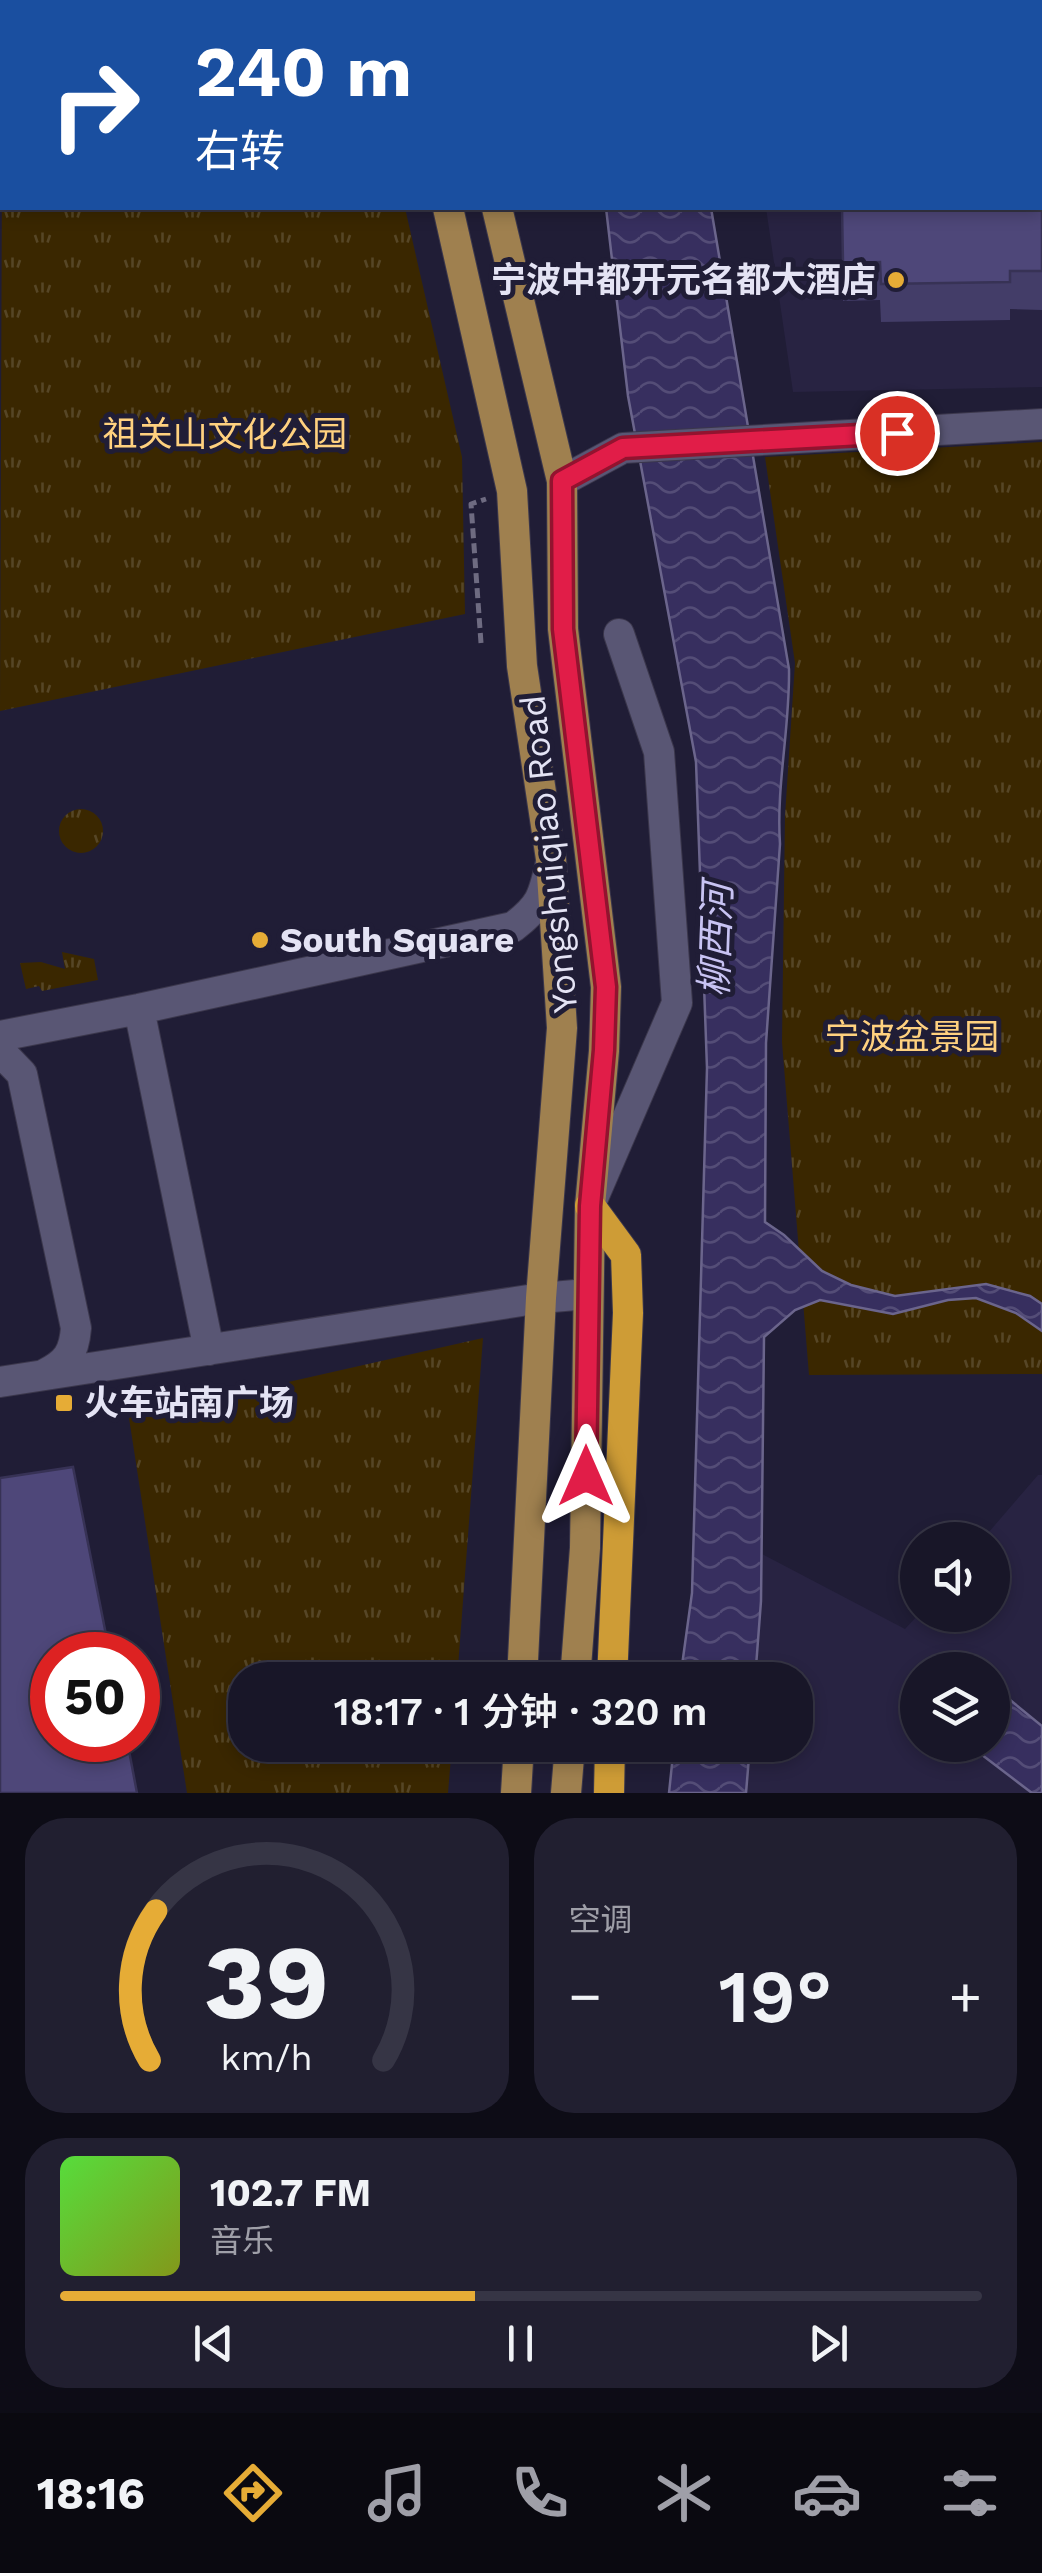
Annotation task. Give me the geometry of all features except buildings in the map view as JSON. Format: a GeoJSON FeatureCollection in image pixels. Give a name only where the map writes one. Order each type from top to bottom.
{"type":"FeatureCollection","features":[{"type":"Feature","properties":{"kind":"highway"},"geometry":{"type":"LineString","coordinates":[[590,1206],[626,1254],[628,1313],[613,1662]]}},
{"type":"Feature","properties":{"kind":"highway"},"geometry":{"type":"LineString","coordinates":[[609,1793],[610,1762]]}},
{"type":"Feature","properties":{"kind":"main road","name":"Yongshuiqiao Road"},"geometry":{"type":"LineString","coordinates":[[448,210],[512,492],[522,666],[551,859],[562,1028],[540,1298],[523,1662]]}},
{"type":"Feature","properties":{"kind":"main road","name":"Yongshuiqiao Road"},"geometry":{"type":"LineString","coordinates":[[497,210],[562,481],[563,629],[606,987],[590,1206],[585,1548],[576,1662]]}},
{"type":"Feature","properties":{"kind":"main road"},"geometry":{"type":"LineString","coordinates":[[516,1793],[517,1762]]}},
{"type":"Feature","properties":{"kind":"main road"},"geometry":{"type":"LineString","coordinates":[[566,1793],[569,1762]]}},
{"type":"Feature","properties":{"kind":"street"},"geometry":{"type":"LineString","coordinates":[[562,481],[623,448],[1042,424]]}},
{"type":"Feature","properties":{"kind":"street"},"geometry":{"type":"LineString","coordinates":[[590,1206],[677,1002],[658,752],[619,634]]}},
{"type":"Feature","properties":{"kind":"street"},"geometry":{"type":"LineString","coordinates":[[0,1036],[513,927],[534,911],[551,859]]}},
{"type":"Feature","properties":{"kind":"street"},"geometry":{"type":"LineString","coordinates":[[139,1009],[209,1350]]}},
{"type":"Feature","properties":{"kind":"street"},"geometry":{"type":"LineString","coordinates":[[0,1050],[22,1074],[76,1328],[75,1349],[63,1365],[42,1375]]}},
{"type":"Feature","properties":{"kind":"street"},"geometry":{"type":"LineString","coordinates":[[0,1382],[540,1298],[587,1294]]}},
{"type":"Feature","properties":{"kind":"shaded area"},"geometry":{"type":"Polygon","coordinates":[[[766,210],[1042,210],[1042,387],[793,392],[766,210]]]}},
{"type":"Feature","properties":{"kind":"shaded area"},"geometry":{"type":"Polygon","coordinates":[[[1042,1475],[1042,1793],[744,1793],[747,1762],[813,1762],[813,1662],[754,1662],[762,1554],[900,1626],[900,1632],[1010,1632],[1010,1522],[998,1522],[1042,1475]]]}},
{"type":"Feature","properties":{"kind":"green space","name":"祖关山文化公园"},"geometry":{"type":"Polygon","coordinates":[[[2,210],[405,210],[462,457],[465,614],[0,711],[2,210]]]}},
{"type":"Feature","properties":{"kind":"green space","name":"宁波盆景园"},"geometry":{"type":"Polygon","coordinates":[[[1042,442],[1042,1374],[809,1375],[782,1042],[785,816],[795,663],[765,457],[1042,442]]]}},
{"type":"Feature","properties":{"kind":"green space"},"geometry":{"type":"Polygon","coordinates":[[[81,809],[97,815],[103,831],[97,847],[81,853],[65,847],[59,831],[65,815],[81,809]]]}},
{"type":"Feature","properties":{"kind":"green space"},"geometry":{"type":"Polygon","coordinates":[[[62,952],[94,959],[98,980],[42,991],[39,986],[26,989],[20,963],[41,962],[65,969],[62,952]]]}},
{"type":"Feature","properties":{"kind":"green space"},"geometry":{"type":"Polygon","coordinates":[[[483,1338],[458,1662],[228,1662],[228,1762],[451,1762],[448,1793],[187,1793],[129,1418],[483,1338]]]}},
{"type":"Feature","properties":{"kind":"water","name":"柳西河"},"geometry":{"type":"Polygon","coordinates":[[[606,210],[711,210],[789,669],[766,1043],[765,1222],[822,1271],[851,1285],[895,1296],[986,1284],[1030,1296],[1042,1304],[1042,1331],[1016,1313],[976,1298],[948,1300],[893,1314],[820,1300],[795,1310],[764,1337],[761,1601],[756,1662],[682,1662],[692,1593],[707,1068],[696,762],[628,396],[606,210]]]}},
{"type":"Feature","properties":{"kind":"water"},"geometry":{"type":"Polygon","coordinates":[[[1010,1700],[1042,1726],[1042,1793],[1032,1793],[991,1762],[1010,1762],[1010,1700]]]}},
{"type":"Feature","properties":{"kind":"water"},"geometry":{"type":"Polygon","coordinates":[[[672,1762],[749,1762],[746,1793],[669,1793],[672,1762]]]}},
{"type":"Feature","properties":{"kind":"place","name":"宁波中都开元名都大酒店"},"geometry":{"type":"Point","coordinates":[896,280]}},
{"type":"Feature","properties":{"kind":"place","name":"South Square"},"geometry":{"type":"Point","coordinates":[260,940]}},
{"type":"Feature","properties":{"kind":"place","name":"火车站南广场"},"geometry":{"type":"Point","coordinates":[64,1403]}},
{"type":"Feature","properties":{"kind":"route"},"geometry":{"type":"LineString","coordinates":[[586,1476],[590,1206],[606,987],[563,629],[562,481],[623,448],[897,433]]}}]}
